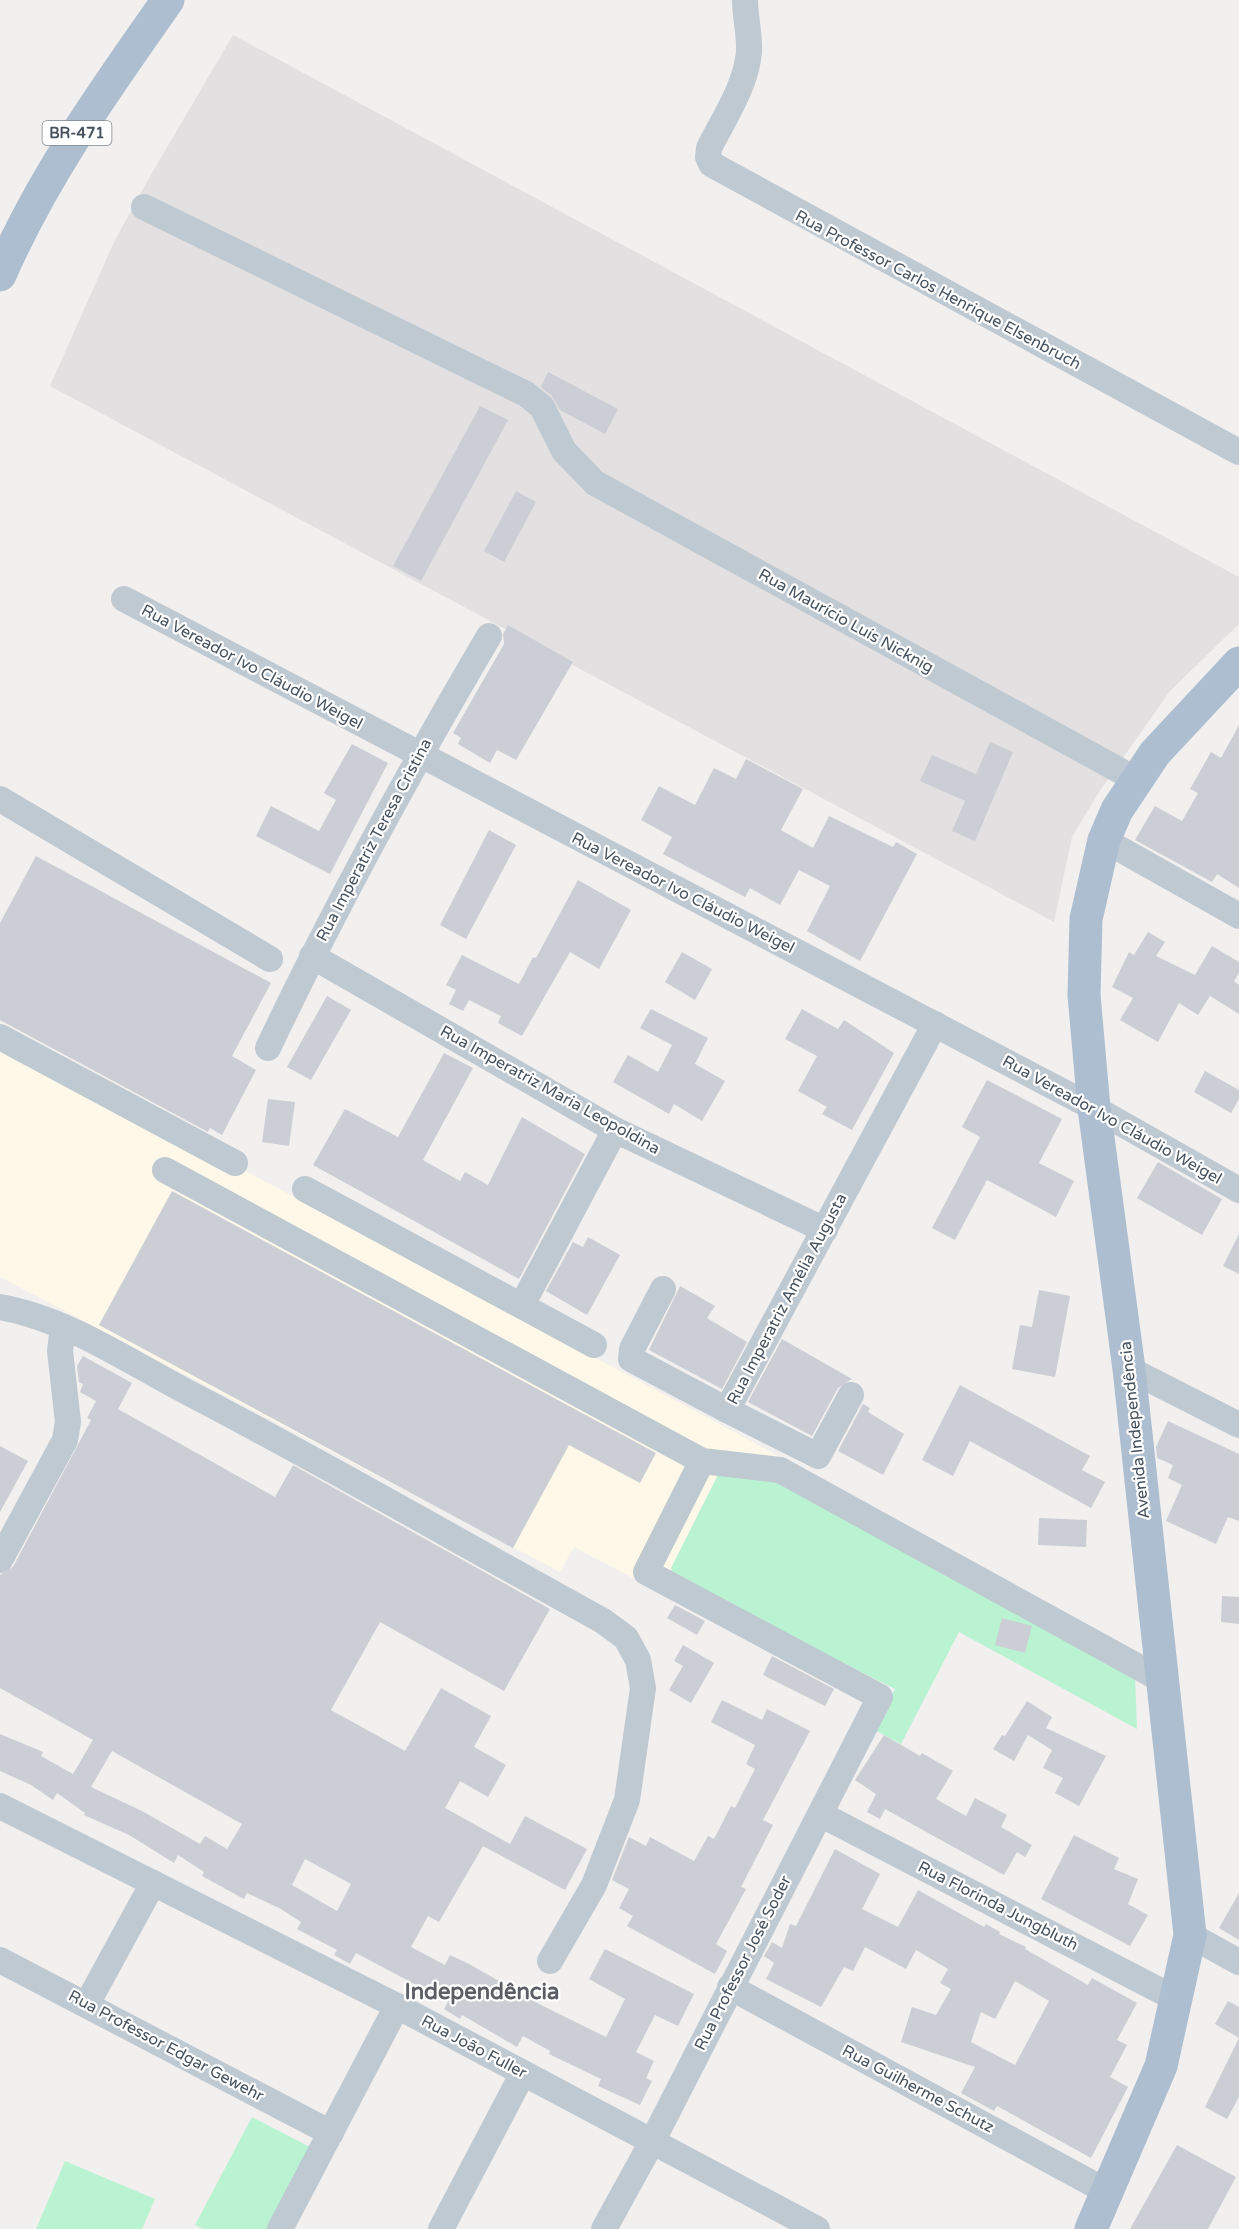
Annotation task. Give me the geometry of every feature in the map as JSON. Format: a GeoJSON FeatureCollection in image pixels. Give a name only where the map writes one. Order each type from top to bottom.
{"type":"FeatureCollection","features":[{"type":"Feature","properties":{"kind":"main road","name":"BR-471"},"geometry":{"type":"LineString","coordinates":[[0,275],[78,132],[168,0]]}},
{"type":"Feature","properties":{"kind":"main road","name":"Avenida Independência"},"geometry":{"type":"LineString","coordinates":[[1091,2229],[1161,2066],[1190,1935],[1130,1369],[1094,1108],[1083,954],[1086,919],[1104,840],[1117,810],[1155,753],[1238,666]]}},
{"type":"Feature","properties":{"kind":"street","name":"Rua Professor Carlos Henrique Elsenbruch"},"geometry":{"type":"LineString","coordinates":[[745,0],[749,50],[738,90],[709,148],[708,157],[720,171],[1239,452]]}},
{"type":"Feature","properties":{"kind":"street","name":"Rua Maurício Luís Nicknig"},"geometry":{"type":"LineString","coordinates":[[144,207],[526,394],[542,407],[564,451],[595,483],[633,506],[1137,780]]}},
{"type":"Feature","properties":{"kind":"street","name":"Rua Vereador Ivo Cláudio Weigel"},"geometry":{"type":"LineString","coordinates":[[124,599],[1094,1108],[1239,1190]]}},
{"type":"Feature","properties":{"kind":"street","name":"Rua Imperatriz Teresa Cristina"},"geometry":{"type":"LineString","coordinates":[[268,1048],[312,956],[418,755],[489,636]]}},
{"type":"Feature","properties":{"kind":"street"},"geometry":{"type":"LineString","coordinates":[[0,799],[270,959]]}},
{"type":"Feature","properties":{"kind":"street"},"geometry":{"type":"LineString","coordinates":[[1104,840],[1239,916]]}},
{"type":"Feature","properties":{"kind":"street","name":"Rua Imperatriz Maria Leopoldina"},"geometry":{"type":"LineString","coordinates":[[312,956],[615,1130],[825,1230]]}},
{"type":"Feature","properties":{"kind":"street","name":"Rua Imperatriz Amélia Augusta"},"geometry":{"type":"LineString","coordinates":[[663,1289],[632,1350],[631,1359],[727,1410],[935,1024]]}},
{"type":"Feature","properties":{"kind":"street"},"geometry":{"type":"LineString","coordinates":[[0,1037],[235,1163]]}},
{"type":"Feature","properties":{"kind":"street"},"geometry":{"type":"LineString","coordinates":[[522,1305],[615,1130]]}},
{"type":"Feature","properties":{"kind":"street"},"geometry":{"type":"LineString","coordinates":[[165,1170],[702,1461],[780,1470],[1162,1680]]}},
{"type":"Feature","properties":{"kind":"street"},"geometry":{"type":"LineString","coordinates":[[305,1189],[594,1346]]}},
{"type":"Feature","properties":{"kind":"street"},"geometry":{"type":"LineString","coordinates":[[0,1307],[22,1311],[63,1327],[275,1438],[603,1622],[626,1638],[638,1660],[643,1688],[627,1800],[594,1885],[550,1961]]}},
{"type":"Feature","properties":{"kind":"street"},"geometry":{"type":"LineString","coordinates":[[0,1560],[65,1440],[68,1422],[60,1352],[63,1327]]}},
{"type":"Feature","properties":{"kind":"street"},"geometry":{"type":"LineString","coordinates":[[1130,1369],[1239,1425]]}},
{"type":"Feature","properties":{"kind":"street"},"geometry":{"type":"LineString","coordinates":[[727,1410],[818,1456],[851,1395]]}},
{"type":"Feature","properties":{"kind":"street","name":"Rua Professor José Soder"},"geometry":{"type":"LineString","coordinates":[[604,2229],[653,2140],[880,1697],[646,1572],[702,1461]]}},
{"type":"Feature","properties":{"kind":"street","name":"Rua João Fuller"},"geometry":{"type":"LineString","coordinates":[[0,1806],[397,2006],[817,2229]]}},
{"type":"Feature","properties":{"kind":"street","name":"Rua Florinda Jungbluth"},"geometry":{"type":"LineString","coordinates":[[820,1814],[1176,1998]]}},
{"type":"Feature","properties":{"kind":"street"},"geometry":{"type":"LineString","coordinates":[[87,2004],[153,1883]]}},
{"type":"Feature","properties":{"kind":"street"},"geometry":{"type":"LineString","coordinates":[[1190,1935],[1239,1962]]}},
{"type":"Feature","properties":{"kind":"street","name":"Rua Professor Edgar Gewehr"},"geometry":{"type":"LineString","coordinates":[[0,1960],[331,2133]]}},
{"type":"Feature","properties":{"kind":"street","name":"Rua Guilherme Schutz"},"geometry":{"type":"LineString","coordinates":[[730,1987],[1106,2191]]}},
{"type":"Feature","properties":{"kind":"street"},"geometry":{"type":"LineString","coordinates":[[280,2229],[397,2006]]}},
{"type":"Feature","properties":{"kind":"street"},"geometry":{"type":"LineString","coordinates":[[441,2229],[523,2073]]}},
{"type":"Feature","properties":{"kind":"shaded area"},"geometry":{"type":"Polygon","coordinates":[[[233,35],[1239,577],[1239,624],[1170,691],[1099,792],[1072,837],[1054,922],[50,386],[114,242],[233,35]]]}},
{"type":"Feature","properties":{"kind":"shaded area"},"geometry":{"type":"Polygon","coordinates":[[[0,1040],[727,1428],[1130,1649],[718,1475],[659,1592],[574,1547],[560,1572],[0,1277],[0,1040]]]}},
{"type":"Feature","properties":{"kind":"green space"},"geometry":{"type":"Polygon","coordinates":[[[718,1475],[775,1476],[1135,1676],[1137,1729],[959,1632],[901,1744],[875,1730],[895,1689],[676,1579],[671,1568],[718,1475]]]}},
{"type":"Feature","properties":{"kind":"green space"},"geometry":{"type":"Polygon","coordinates":[[[252,2117],[310,2147],[267,2229],[203,2229],[195,2225],[252,2117]]]}},
{"type":"Feature","properties":{"kind":"green space"},"geometry":{"type":"Polygon","coordinates":[[[65,2161],[155,2199],[142,2229],[36,2229],[65,2161]]]}},
{"type":"Feature","properties":{"kind":"building"},"geometry":{"type":"Polygon","coordinates":[[[548,372],[618,409],[605,434],[560,410],[552,396],[541,387],[548,372]]]}},
{"type":"Feature","properties":{"kind":"building"},"geometry":{"type":"Polygon","coordinates":[[[480,406],[508,420],[421,581],[393,566],[480,406]]]}},
{"type":"Feature","properties":{"kind":"building"},"geometry":{"type":"Polygon","coordinates":[[[516,491],[536,502],[504,562],[484,551],[516,491]]]}},
{"type":"Feature","properties":{"kind":"building"},"geometry":{"type":"Polygon","coordinates":[[[508,625],[573,662],[516,760],[497,750],[490,763],[458,744],[461,738],[453,733],[504,644],[503,634],[508,625]]]}},
{"type":"Feature","properties":{"kind":"building"},"geometry":{"type":"Polygon","coordinates":[[[1239,725],[1239,888],[1217,874],[1212,882],[1135,840],[1155,806],[1182,821],[1198,793],[1190,789],[1211,752],[1221,758],[1239,725]]]}},
{"type":"Feature","properties":{"kind":"building"},"geometry":{"type":"Polygon","coordinates":[[[990,742],[1013,752],[975,841],[952,831],[965,801],[920,781],[932,755],[976,774],[990,742]]]}},
{"type":"Feature","properties":{"kind":"building"},"geometry":{"type":"Polygon","coordinates":[[[352,744],[388,763],[330,874],[256,836],[271,806],[319,831],[336,800],[324,793],[352,744]]]}},
{"type":"Feature","properties":{"kind":"building"},"geometry":{"type":"Polygon","coordinates":[[[746,759],[803,789],[781,830],[813,848],[829,816],[893,847],[896,842],[917,854],[860,961],[807,931],[830,886],[799,870],[780,905],[750,888],[745,897],[663,854],[672,837],[641,820],[659,786],[695,805],[714,768],[736,779],[746,759]]]}},
{"type":"Feature","properties":{"kind":"building"},"geometry":{"type":"Polygon","coordinates":[[[489,830],[516,845],[466,939],[440,925],[489,830]]]}},
{"type":"Feature","properties":{"kind":"building"},"geometry":{"type":"Polygon","coordinates":[[[36,856],[271,983],[232,1056],[256,1070],[222,1135],[210,1128],[208,1132],[0,1020],[0,923],[36,856]]]}},
{"type":"Feature","properties":{"kind":"building"},"geometry":{"type":"Polygon","coordinates":[[[578,880],[631,910],[599,969],[570,952],[522,1036],[498,1023],[501,1016],[469,1000],[463,1011],[449,1004],[456,990],[446,985],[462,955],[519,984],[533,957],[536,958],[578,880]]]}},
{"type":"Feature","properties":{"kind":"building"},"geometry":{"type":"Polygon","coordinates":[[[1148,932],[1165,942],[1156,956],[1195,975],[1212,946],[1239,962],[1239,973],[1234,981],[1239,985],[1239,1014],[1210,996],[1198,1015],[1179,1003],[1158,1042],[1120,1020],[1133,998],[1112,987],[1129,952],[1134,955],[1148,932]]]}},
{"type":"Feature","properties":{"kind":"building"},"geometry":{"type":"Polygon","coordinates":[[[682,952],[712,969],[695,1000],[665,982],[682,952]]]}},
{"type":"Feature","properties":{"kind":"building"},"geometry":{"type":"Polygon","coordinates":[[[327,996],[351,1010],[311,1080],[287,1067],[327,996]]]}},
{"type":"Feature","properties":{"kind":"building"},"geometry":{"type":"Polygon","coordinates":[[[651,1009],[708,1038],[695,1064],[725,1081],[702,1121],[674,1104],[669,1114],[613,1082],[628,1055],[658,1072],[672,1045],[640,1028],[651,1009]]]}},
{"type":"Feature","properties":{"kind":"building"},"geometry":{"type":"Polygon","coordinates":[[[802,1009],[838,1029],[844,1020],[894,1053],[852,1130],[822,1114],[827,1107],[798,1091],[817,1056],[785,1039],[802,1009]]]}},
{"type":"Feature","properties":{"kind":"building"},"geometry":{"type":"Polygon","coordinates":[[[444,1053],[473,1068],[423,1160],[460,1181],[465,1172],[488,1185],[522,1117],[585,1154],[519,1279],[313,1165],[345,1109],[398,1137],[444,1053]]]}},
{"type":"Feature","properties":{"kind":"building"},"geometry":{"type":"Polygon","coordinates":[[[1205,1071],[1239,1090],[1239,1099],[1231,1113],[1194,1092],[1205,1071]]]}},
{"type":"Feature","properties":{"kind":"building"},"geometry":{"type":"Polygon","coordinates":[[[987,1080],[1062,1119],[1039,1163],[1074,1181],[1056,1217],[987,1180],[955,1240],[932,1228],[980,1137],[962,1127],[987,1080]]]}},
{"type":"Feature","properties":{"kind":"building"},"geometry":{"type":"Polygon","coordinates":[[[268,1099],[295,1102],[289,1146],[262,1142],[268,1099]]]}},
{"type":"Feature","properties":{"kind":"building"},"geometry":{"type":"Polygon","coordinates":[[[1158,1162],[1222,1199],[1202,1235],[1137,1198],[1158,1162]]]}},
{"type":"Feature","properties":{"kind":"building"},"geometry":{"type":"Polygon","coordinates":[[[172,1191],[656,1453],[640,1483],[569,1445],[513,1548],[99,1325],[172,1191]]]}},
{"type":"Feature","properties":{"kind":"building"},"geometry":{"type":"Polygon","coordinates":[[[1239,1234],[1239,1274],[1223,1266],[1239,1234]]]}},
{"type":"Feature","properties":{"kind":"building"},"geometry":{"type":"Polygon","coordinates":[[[588,1237],[620,1255],[587,1315],[546,1291],[573,1242],[583,1247],[588,1237]]]}},
{"type":"Feature","properties":{"kind":"building"},"geometry":{"type":"Polygon","coordinates":[[[680,1286],[715,1306],[707,1318],[747,1342],[722,1389],[649,1350],[680,1286]]]}},
{"type":"Feature","properties":{"kind":"building"},"geometry":{"type":"Polygon","coordinates":[[[1039,1290],[1070,1296],[1055,1377],[1012,1369],[1020,1325],[1032,1327],[1039,1290]]]}},
{"type":"Feature","properties":{"kind":"building"},"geometry":{"type":"Polygon","coordinates":[[[782,1339],[852,1379],[838,1388],[812,1436],[748,1402],[782,1339]]]}},
{"type":"Feature","properties":{"kind":"building"},"geometry":{"type":"Polygon","coordinates":[[[83,1356],[132,1383],[118,1409],[275,1497],[293,1465],[550,1609],[504,1691],[380,1622],[331,1710],[405,1751],[441,1688],[491,1716],[474,1747],[506,1765],[488,1797],[460,1781],[445,1808],[510,1844],[525,1816],[587,1849],[565,1890],[483,1846],[439,1922],[428,1916],[411,1947],[445,1965],[450,1955],[543,2006],[606,2037],[625,1999],[589,1979],[605,1949],[694,1994],[678,2026],[655,2015],[636,2052],[654,2061],[646,2078],[652,2081],[640,2105],[598,2086],[601,2079],[549,2054],[550,2051],[523,2036],[517,2047],[462,2015],[460,2019],[444,2009],[448,2002],[356,1953],[350,1964],[334,1955],[337,1950],[297,1929],[301,1922],[281,1909],[247,1893],[244,1899],[202,1876],[204,1872],[178,1855],[174,1863],[129,1835],[84,1815],[85,1813],[57,1793],[53,1800],[31,1785],[0,1771],[0,1734],[43,1752],[41,1756],[73,1774],[93,1740],[0,1688],[0,1575],[13,1567],[91,1420],[87,1418],[96,1401],[80,1392],[83,1384],[79,1382],[77,1366],[83,1356]],[[112,1751],[91,1787],[142,1811],[200,1844],[205,1836],[227,1849],[242,1824],[112,1751]],[[305,1859],[292,1885],[337,1911],[351,1884],[305,1859]]]}},
{"type":"Feature","properties":{"kind":"building"},"geometry":{"type":"Polygon","coordinates":[[[960,1385],[1090,1456],[1082,1470],[1105,1482],[1091,1508],[970,1441],[953,1476],[922,1460],[960,1385]]]}},
{"type":"Feature","properties":{"kind":"building"},"geometry":{"type":"Polygon","coordinates":[[[863,1404],[870,1408],[868,1412],[904,1434],[883,1475],[838,1451],[863,1404]]]}},
{"type":"Feature","properties":{"kind":"building"},"geometry":{"type":"Polygon","coordinates":[[[1168,1421],[1239,1454],[1239,1521],[1228,1517],[1216,1544],[1166,1521],[1182,1485],[1168,1478],[1173,1465],[1157,1458],[1156,1447],[1168,1421]]]}},
{"type":"Feature","properties":{"kind":"building"},"geometry":{"type":"Polygon","coordinates":[[[0,1446],[28,1461],[0,1512],[0,1446]]]}},
{"type":"Feature","properties":{"kind":"building"},"geometry":{"type":"Polygon","coordinates":[[[1039,1518],[1087,1520],[1086,1547],[1038,1545],[1039,1518]]]}},
{"type":"Feature","properties":{"kind":"building"},"geometry":{"type":"Polygon","coordinates":[[[1222,1596],[1239,1597],[1239,1624],[1221,1622],[1222,1596]]]}},
{"type":"Feature","properties":{"kind":"building"},"geometry":{"type":"Polygon","coordinates":[[[675,1605],[705,1621],[697,1635],[667,1618],[675,1605]]]}},
{"type":"Feature","properties":{"kind":"building"},"geometry":{"type":"Polygon","coordinates":[[[1002,1618],[1032,1626],[1025,1653],[995,1645],[1002,1618]]]}},
{"type":"Feature","properties":{"kind":"building"},"geometry":{"type":"Polygon","coordinates":[[[683,1645],[714,1663],[691,1703],[669,1690],[683,1666],[674,1661],[683,1645]]]}},
{"type":"Feature","properties":{"kind":"building"},"geometry":{"type":"Polygon","coordinates":[[[772,1656],[834,1689],[825,1706],[763,1675],[772,1656]]]}},
{"type":"Feature","properties":{"kind":"building"},"geometry":{"type":"Polygon","coordinates":[[[722,1700],[762,1720],[767,1709],[810,1731],[763,1820],[773,1825],[741,1887],[746,1889],[716,1944],[727,1951],[715,1974],[627,1926],[633,1916],[619,1908],[629,1889],[612,1880],[629,1837],[646,1846],[650,1837],[694,1861],[708,1836],[714,1839],[731,1806],[735,1808],[755,1769],[746,1764],[755,1745],[711,1722],[722,1700]]]}},
{"type":"Feature","properties":{"kind":"building"},"geometry":{"type":"Polygon","coordinates":[[[1027,1701],[1052,1717],[1046,1728],[1106,1756],[1079,1806],[1055,1793],[1063,1778],[1043,1768],[1052,1750],[1028,1735],[1014,1761],[993,1749],[1002,1735],[1005,1736],[1027,1701]]]}},
{"type":"Feature","properties":{"kind":"building"},"geometry":{"type":"Polygon","coordinates":[[[884,1735],[920,1756],[922,1753],[953,1771],[936,1799],[966,1816],[975,1798],[1007,1815],[1001,1827],[1032,1845],[1025,1857],[1017,1852],[1004,1875],[885,1809],[880,1819],[867,1812],[876,1794],[855,1780],[884,1735]]]}},
{"type":"Feature","properties":{"kind":"building"},"geometry":{"type":"Polygon","coordinates":[[[1074,1835],[1119,1858],[1114,1869],[1138,1879],[1128,1904],[1148,1915],[1130,1946],[1041,1899],[1074,1835]]]}},
{"type":"Feature","properties":{"kind":"building"},"geometry":{"type":"Polygon","coordinates":[[[835,1849],[880,1874],[862,1909],[898,1927],[918,1890],[984,1927],[986,1924],[1000,1932],[999,1934],[1026,1947],[1025,1949],[1088,1985],[1092,1978],[1137,2003],[1117,2040],[1127,2045],[1110,2077],[1128,2087],[1091,2158],[997,2106],[994,2111],[961,2093],[975,2067],[901,2042],[912,2007],[936,2015],[951,1989],[940,1983],[948,1969],[916,1950],[906,1969],[865,1947],[853,1971],[844,1967],[821,2007],[766,1979],[774,1963],[764,1956],[772,1942],[782,1948],[790,1924],[796,1926],[835,1849]],[[1015,1981],[995,2019],[981,2012],[971,2042],[1015,2065],[1049,2001],[1015,1981]]]}},
{"type":"Feature","properties":{"kind":"building"},"geometry":{"type":"Polygon","coordinates":[[[1239,1893],[1239,1940],[1219,1928],[1239,1893]]]}},
{"type":"Feature","properties":{"kind":"building"},"geometry":{"type":"Polygon","coordinates":[[[1228,2001],[1239,2007],[1239,2038],[1215,2024],[1228,2001]]]}},
{"type":"Feature","properties":{"kind":"building"},"geometry":{"type":"Polygon","coordinates":[[[1239,2038],[1239,2097],[1227,2119],[1205,2107],[1239,2038]]]}},
{"type":"Feature","properties":{"kind":"building"},"geometry":{"type":"Polygon","coordinates":[[[1177,2145],[1236,2177],[1208,2229],[1130,2229],[1177,2145]]]}},
{"type":"Feature","properties":{"kind":"district","name":"Independência"},"geometry":{"type":"Point","coordinates":[482,1992]}}]}
